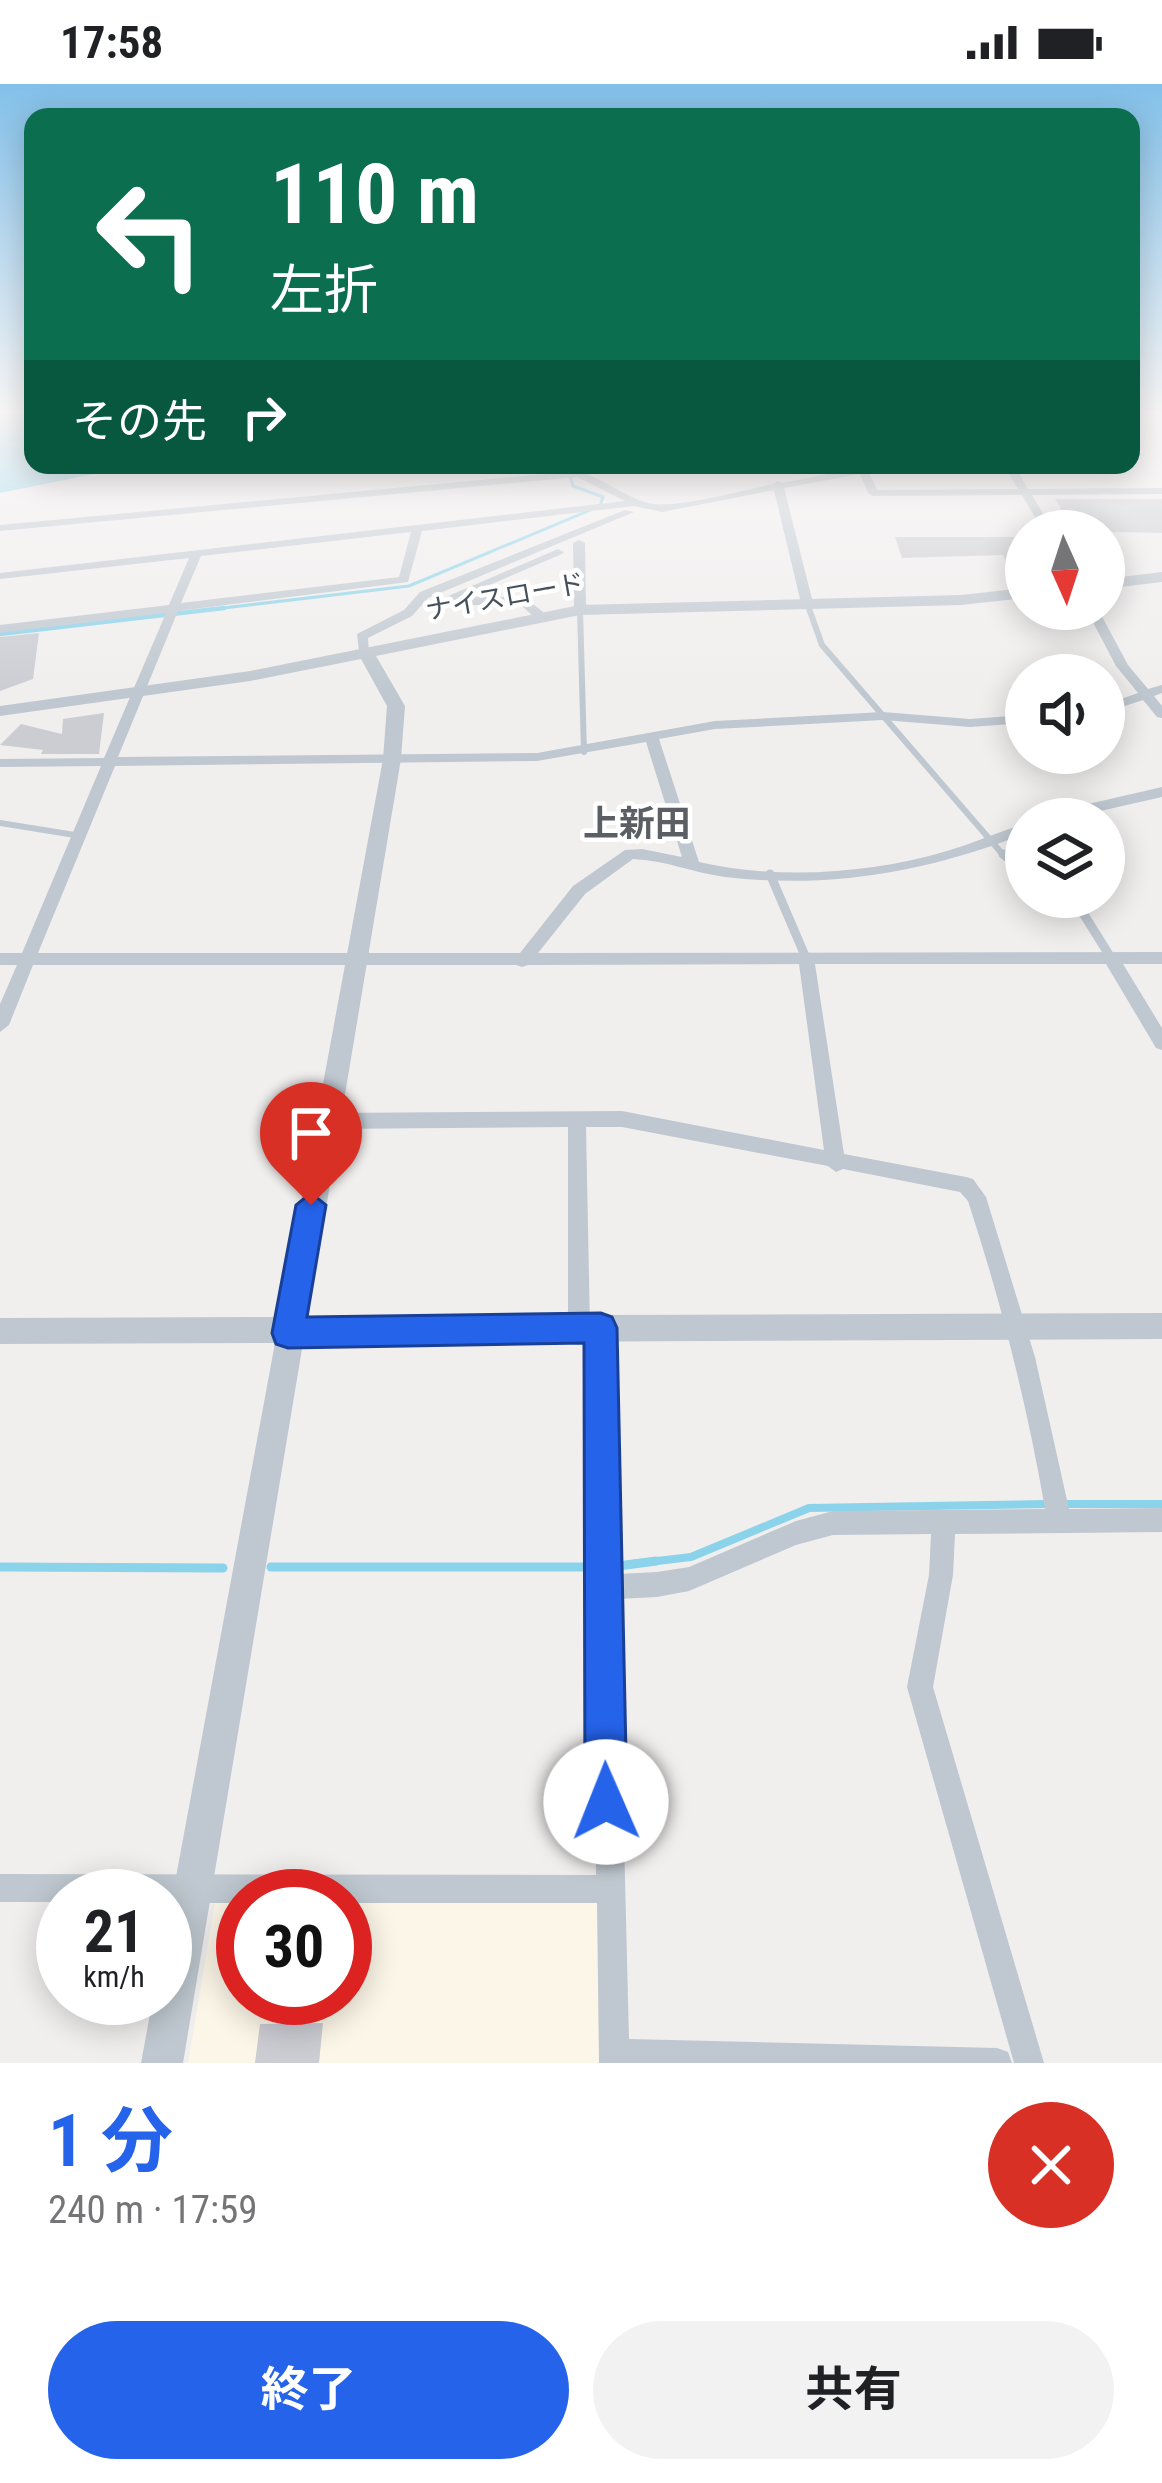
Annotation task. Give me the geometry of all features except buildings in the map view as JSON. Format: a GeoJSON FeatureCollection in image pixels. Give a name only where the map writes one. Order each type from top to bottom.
{"type":"FeatureCollection","features":[{"type":"Feature","properties":{"kind":"street"},"geometry":{"type":"LineString","coordinates":[[0,528],[231,506]]}},
{"type":"Feature","properties":{"kind":"street"},"geometry":{"type":"LineString","coordinates":[[0,576],[631,506]]}},
{"type":"Feature","properties":{"kind":"street"},"geometry":{"type":"LineString","coordinates":[[408,613],[424,596],[633,506]]}},
{"type":"Feature","properties":{"kind":"street"},"geometry":{"type":"LineString","coordinates":[[639,506],[662,508]]}},
{"type":"Feature","properties":{"kind":"street"},"geometry":{"type":"LineString","coordinates":[[192,1882],[392,759],[396,706],[361,637],[408,613],[670,506]]}},
{"type":"Feature","properties":{"kind":"street"},"geometry":{"type":"LineString","coordinates":[[783,506],[807,603]]}},
{"type":"Feature","properties":{"kind":"street"},"geometry":{"type":"LineString","coordinates":[[0,629],[404,580],[417,529]]}},
{"type":"Feature","properties":{"kind":"street"},"geometry":{"type":"LineString","coordinates":[[580,543],[580,610]]}},
{"type":"Feature","properties":{"kind":"street"},"geometry":{"type":"LineString","coordinates":[[0,1025],[113,763],[136,695],[196,554]]}},
{"type":"Feature","properties":{"kind":"street"},"geometry":{"type":"LineString","coordinates":[[1125,581],[1162,577]]}},
{"type":"Feature","properties":{"kind":"street","name":"ナイスロード"},"geometry":{"type":"LineString","coordinates":[[0,711],[136,695],[580,610],[1005,595]]}},
{"type":"Feature","properties":{"kind":"street"},"geometry":{"type":"LineString","coordinates":[[442,601],[524,601],[539,616]]}},
{"type":"Feature","properties":{"kind":"street"},"geometry":{"type":"LineString","coordinates":[[1104,630],[1144,698],[1162,714]]}},
{"type":"Feature","properties":{"kind":"street"},"geometry":{"type":"LineString","coordinates":[[1125,703],[1162,689]]}},
{"type":"Feature","properties":{"kind":"street"},"geometry":{"type":"LineString","coordinates":[[0,763],[584,752],[715,725],[883,716],[970,723],[1005,720]]}},
{"type":"Feature","properties":{"kind":"street"},"geometry":{"type":"LineString","coordinates":[[651,736],[692,864]]}},
{"type":"Feature","properties":{"kind":"street"},"geometry":{"type":"LineString","coordinates":[[1125,801],[1162,792]]}},
{"type":"Feature","properties":{"kind":"street"},"geometry":{"type":"LineString","coordinates":[[522,961],[579,890],[630,854],[770,874],[872,876],[1005,835]]}},
{"type":"Feature","properties":{"kind":"street"},"geometry":{"type":"LineString","coordinates":[[0,958],[1162,958]]}},
{"type":"Feature","properties":{"kind":"street"},"geometry":{"type":"LineString","coordinates":[[806,958],[836,1164]]}},
{"type":"Feature","properties":{"kind":"street"},"geometry":{"type":"LineString","coordinates":[[1111,958],[1162,1043]]}},
{"type":"Feature","properties":{"kind":"street"},"geometry":{"type":"LineString","coordinates":[[326,1120],[622,1119],[836,1164],[966,1185],[976,1197],[1020,1327],[1057,1510]]}},
{"type":"Feature","properties":{"kind":"street"},"geometry":{"type":"LineString","coordinates":[[577,1120],[603,1574],[614,2059],[997,2063]]}},
{"type":"Feature","properties":{"kind":"street"},"geometry":{"type":"LineString","coordinates":[[0,1331],[1162,1326]]}},
{"type":"Feature","properties":{"kind":"street"},"geometry":{"type":"LineString","coordinates":[[603,1574],[660,1586],[693,1578],[808,1527],[1057,1510],[1162,1520]]}},
{"type":"Feature","properties":{"kind":"street"},"geometry":{"type":"LineString","coordinates":[[944,1521],[941,1575],[920,1687],[1029,2063]]}},
{"type":"Feature","properties":{"kind":"street"},"geometry":{"type":"LineString","coordinates":[[0,1888],[36,1888]]}},
{"type":"Feature","properties":{"kind":"street"},"geometry":{"type":"LineString","coordinates":[[192,1888],[607,1889]]}},
{"type":"Feature","properties":{"kind":"street"},"geometry":{"type":"LineString","coordinates":[[162,2063],[168,2025]]}},
{"type":"Feature","properties":{"kind":"lane"},"geometry":{"type":"LineString","coordinates":[[807,603],[822,645],[1005,852]]}},
{"type":"Feature","properties":{"kind":"lane"},"geometry":{"type":"LineString","coordinates":[[580,610],[584,752]]}},
{"type":"Feature","properties":{"kind":"lane"},"geometry":{"type":"LineString","coordinates":[[0,823],[81,836]]}},
{"type":"Feature","properties":{"kind":"lane"},"geometry":{"type":"LineString","coordinates":[[770,874],[806,958]]}},
{"type":"Feature","properties":{"kind":"lane"},"geometry":{"type":"LineString","coordinates":[[1085,918],[1111,958]]}},
{"type":"Feature","properties":{"kind":"shaded area"},"geometry":{"type":"Polygon","coordinates":[[[216,1897],[216,2025],[372,2025],[372,1897],[597,1897],[605,2063],[188,2063],[216,1897]]]}},
{"type":"Feature","properties":{"kind":"waterway"},"geometry":{"type":"LineString","coordinates":[[198,611],[409,586],[599,506]]}},
{"type":"Feature","properties":{"kind":"waterway"},"geometry":{"type":"LineString","coordinates":[[0,634],[224,608]]}},
{"type":"Feature","properties":{"kind":"waterway"},"geometry":{"type":"LineString","coordinates":[[646,1562],[691,1557],[809,1508],[1048,1504]]}},
{"type":"Feature","properties":{"kind":"waterway"},"geometry":{"type":"LineString","coordinates":[[1061,1504],[1162,1504]]}},
{"type":"Feature","properties":{"kind":"waterway"},"geometry":{"type":"LineString","coordinates":[[646,1562],[656,1561]]}},
{"type":"Feature","properties":{"kind":"waterway"},"geometry":{"type":"LineString","coordinates":[[611,1567],[646,1562]]}},
{"type":"Feature","properties":{"kind":"waterway"},"geometry":{"type":"LineString","coordinates":[[632,1564],[646,1562]]}},
{"type":"Feature","properties":{"kind":"waterway"},"geometry":{"type":"LineString","coordinates":[[0,1567],[223,1568]]}},
{"type":"Feature","properties":{"kind":"waterway"},"geometry":{"type":"LineString","coordinates":[[271,1567],[597,1567]]}},
{"type":"Feature","properties":{"kind":"district","name":"上新田"},"geometry":{"type":"Point","coordinates":[637,823]}},
{"type":"Feature","properties":{"kind":"route"},"geometry":{"type":"LineString","coordinates":[[311,1205],[288,1333],[601,1328],[606,1802]]}}]}
